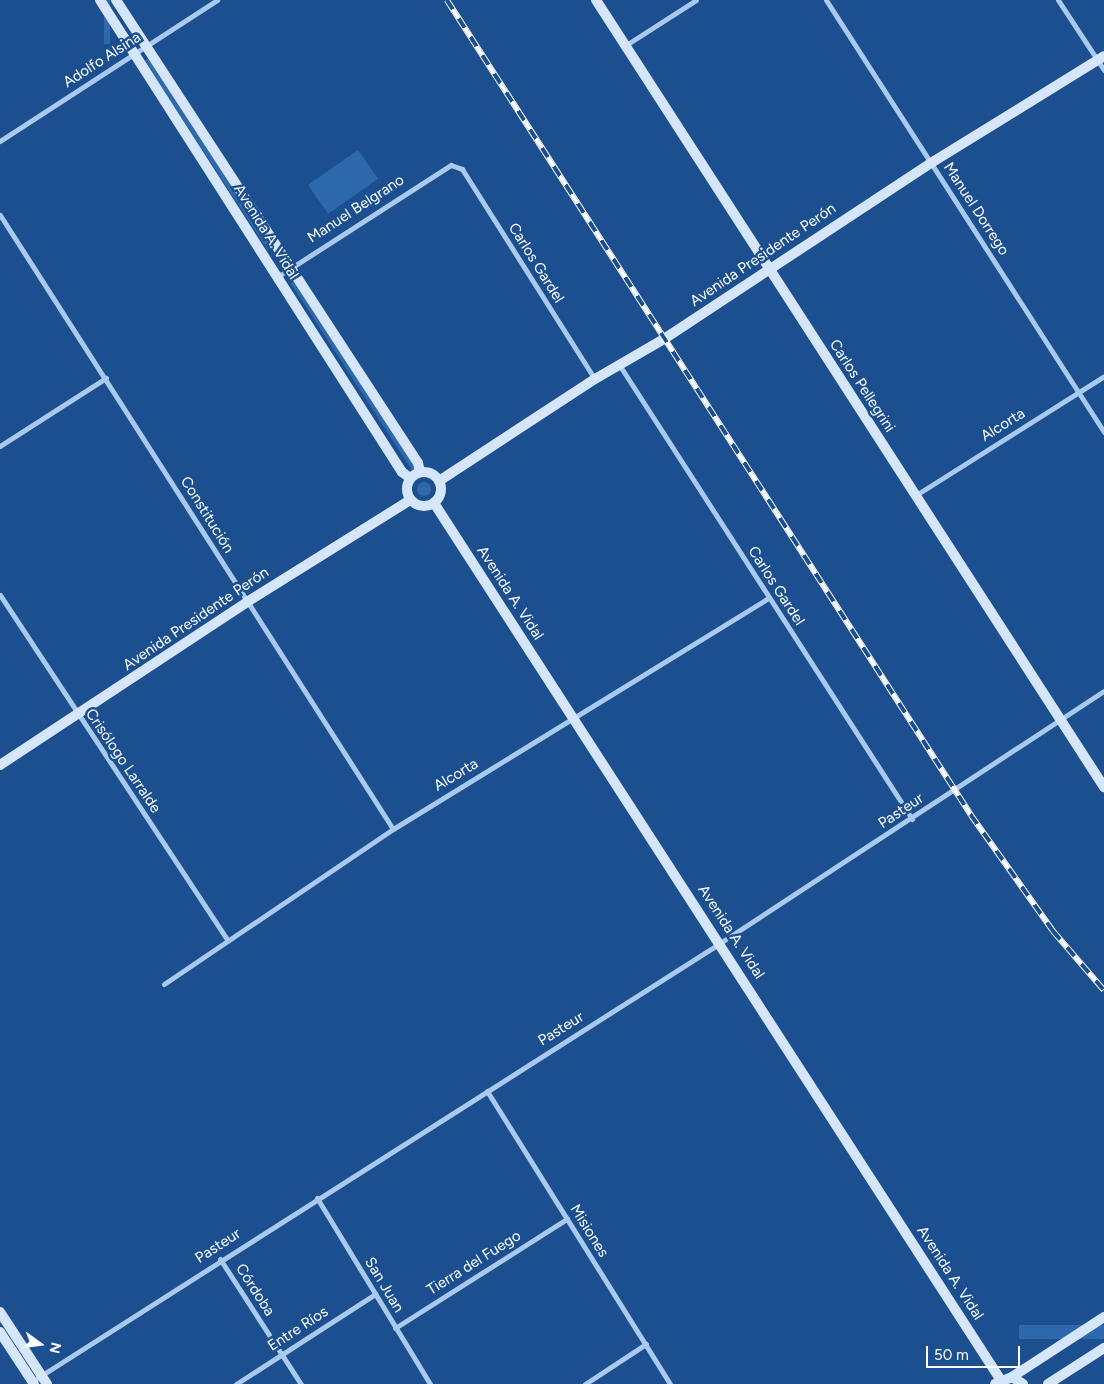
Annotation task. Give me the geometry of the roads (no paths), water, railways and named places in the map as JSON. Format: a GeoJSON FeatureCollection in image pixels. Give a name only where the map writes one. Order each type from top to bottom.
{"type":"FeatureCollection","features":[{"type":"Feature","properties":{"kind":"main road","name":"Avenida A. Vidal"},"geometry":{"type":"LineString","coordinates":[[100,0],[402,472],[410,478]]}},
{"type":"Feature","properties":{"kind":"main road","name":"Avenida A. Vidal"},"geometry":{"type":"LineString","coordinates":[[116,0],[292,267],[418,463],[420,472]]}},
{"type":"Feature","properties":{"kind":"main road","name":"Carlos Pellegrini"},"geometry":{"type":"LineString","coordinates":[[596,0],[1104,787]]}},
{"type":"Feature","properties":{"kind":"main road","name":"Avenida Presidente Perón"},"geometry":{"type":"LineString","coordinates":[[439,481],[595,379],[620,366],[931,163],[1101,58]]}},
{"type":"Feature","properties":{"kind":"main road"},"geometry":{"type":"LineString","coordinates":[[420,472],[433,474],[439,481],[441,493],[434,503],[422,506],[410,500],[406,489],[410,478],[420,472]]}},
{"type":"Feature","properties":{"kind":"main road","name":"Avenida Presidente Perón"},"geometry":{"type":"LineString","coordinates":[[0,765],[78,716],[247,602],[410,500]]}},
{"type":"Feature","properties":{"kind":"main road","name":"Avenida A. Vidal"},"geometry":{"type":"LineString","coordinates":[[434,503],[720,943],[998,1382]]}},
{"type":"Feature","properties":{"kind":"main road"},"geometry":{"type":"LineString","coordinates":[[0,1312],[44,1380]]}},
{"type":"Feature","properties":{"kind":"main road"},"geometry":{"type":"LineString","coordinates":[[998,1382],[1012,1377],[1104,1317]]}},
{"type":"Feature","properties":{"kind":"main road"},"geometry":{"type":"LineString","coordinates":[[0,1332],[31,1383]]}},
{"type":"Feature","properties":{"kind":"main road"},"geometry":{"type":"LineString","coordinates":[[1048,1384],[1104,1348]]}},
{"type":"Feature","properties":{"kind":"main road"},"geometry":{"type":"LineString","coordinates":[[1012,1377],[1023,1384]]}},
{"type":"Feature","properties":{"kind":"street","name":"Adolfo Alsina"},"geometry":{"type":"LineString","coordinates":[[0,141],[217,0]]}},
{"type":"Feature","properties":{"kind":"street"},"geometry":{"type":"LineString","coordinates":[[626,45],[696,0]]}},
{"type":"Feature","properties":{"kind":"street","name":"Manuel Dorrego"},"geometry":{"type":"LineString","coordinates":[[826,0],[1104,432]]}},
{"type":"Feature","properties":{"kind":"street"},"geometry":{"type":"LineString","coordinates":[[1058,0],[1101,58],[1104,70]]}},
{"type":"Feature","properties":{"kind":"street","name":"Manuel Belgrano"},"geometry":{"type":"LineString","coordinates":[[276,277],[451,165]]}},
{"type":"Feature","properties":{"kind":"street","name":"Carlos Gardel"},"geometry":{"type":"LineString","coordinates":[[451,165],[462,169],[595,379]]}},
{"type":"Feature","properties":{"kind":"street","name":"Constitución"},"geometry":{"type":"LineString","coordinates":[[0,215],[393,829]]}},
{"type":"Feature","properties":{"kind":"street","name":"Carlos Gardel"},"geometry":{"type":"LineString","coordinates":[[620,366],[912,819]]}},
{"type":"Feature","properties":{"kind":"street","name":"Alcorta"},"geometry":{"type":"LineString","coordinates":[[916,496],[1104,376]]}},
{"type":"Feature","properties":{"kind":"street"},"geometry":{"type":"LineString","coordinates":[[0,446],[106,378]]}},
{"type":"Feature","properties":{"kind":"street","name":"Crisólogo Larralde"},"geometry":{"type":"LineString","coordinates":[[0,595],[2,603],[228,941]]}},
{"type":"Feature","properties":{"kind":"street","name":"Alcorta"},"geometry":{"type":"LineString","coordinates":[[164,984],[393,829],[768,598]]}},
{"type":"Feature","properties":{"kind":"street","name":"Pasteur"},"geometry":{"type":"LineString","coordinates":[[31,1383],[44,1380],[220,1259],[720,943],[912,819],[1104,691]]}},
{"type":"Feature","properties":{"kind":"street","name":"Misiones"},"geometry":{"type":"LineString","coordinates":[[487,1091],[670,1384]]}},
{"type":"Feature","properties":{"kind":"street","name":"San Juan"},"geometry":{"type":"LineString","coordinates":[[317,1198],[430,1384]]}},
{"type":"Feature","properties":{"kind":"street","name":"Tierra del Fuego"},"geometry":{"type":"LineString","coordinates":[[395,1328],[567,1219]]}},
{"type":"Feature","properties":{"kind":"street","name":"Córdoba"},"geometry":{"type":"LineString","coordinates":[[220,1259],[301,1384]]}},
{"type":"Feature","properties":{"kind":"street","name":"Entre Ríos"},"geometry":{"type":"LineString","coordinates":[[236,1384],[374,1294]]}},
{"type":"Feature","properties":{"kind":"street"},"geometry":{"type":"LineString","coordinates":[[585,1384],[646,1344]]}},
{"type":"Feature","properties":{"kind":"railway"},"geometry":{"type":"LineString","coordinates":[[447,0],[971,815],[1053,931],[1104,990]]}}]}
